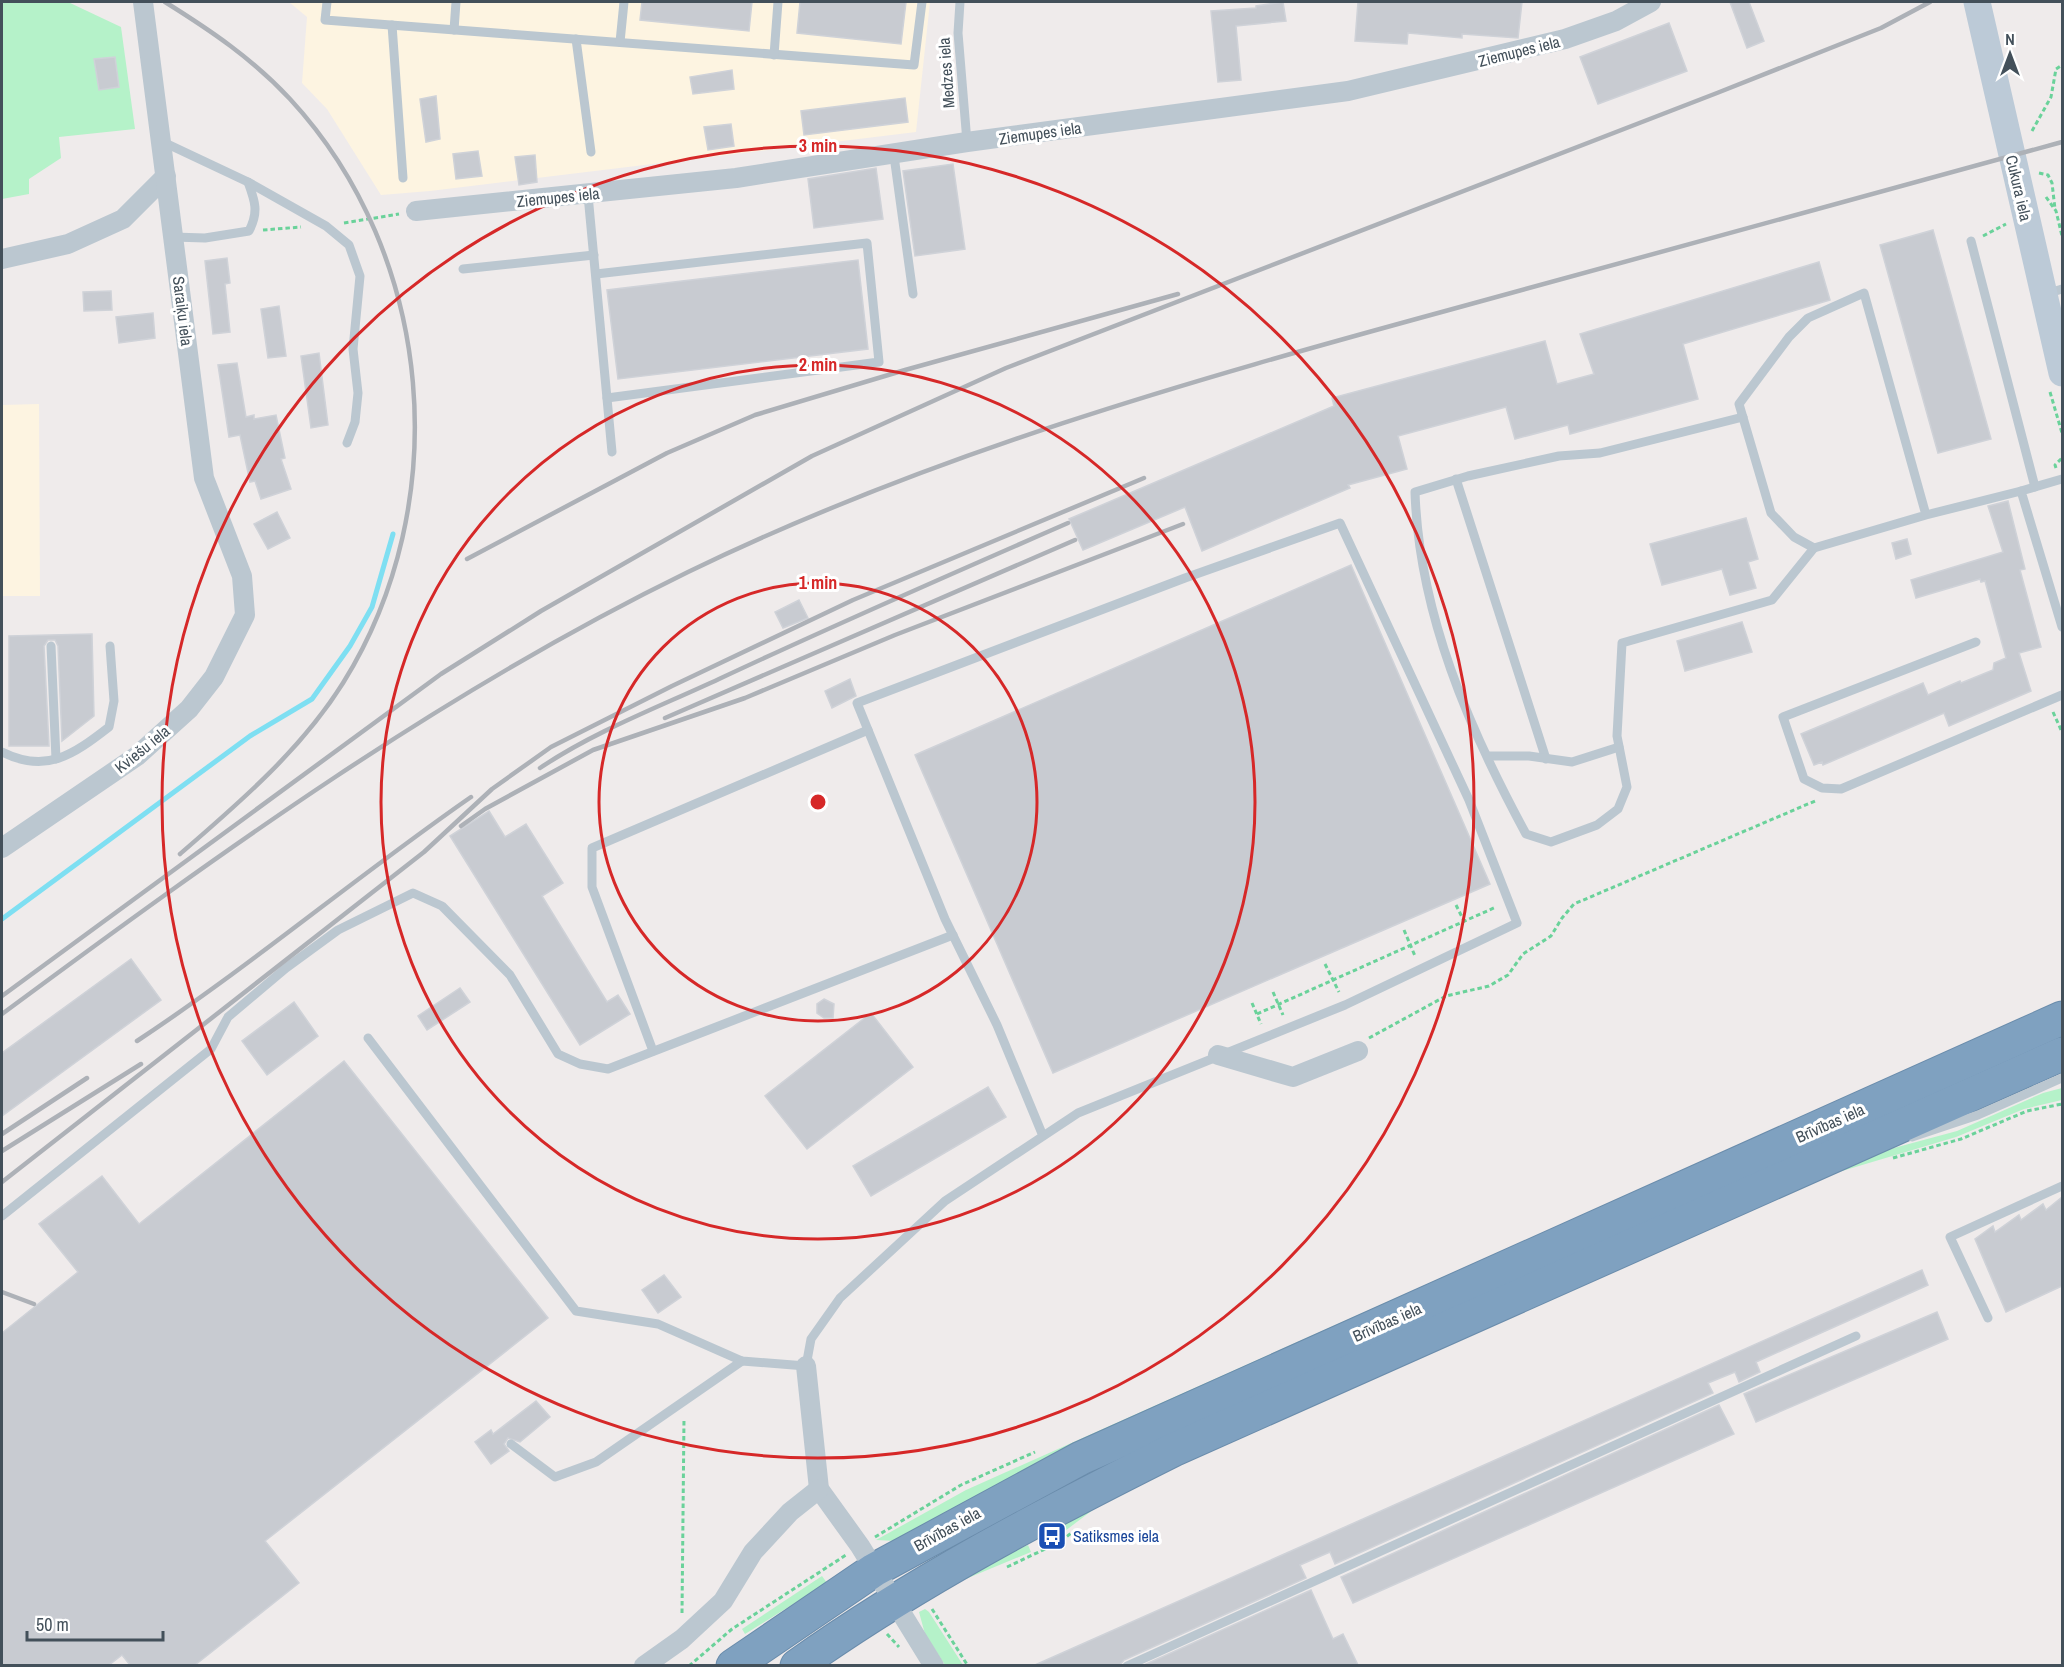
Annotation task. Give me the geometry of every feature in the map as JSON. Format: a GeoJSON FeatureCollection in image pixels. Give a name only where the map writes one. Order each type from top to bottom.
{"type":"FeatureCollection","features":[{"type":"Feature","properties":{"kind":"highway","name":"Brīvības iela"},"geometry":{"type":"LineString","coordinates":[[733,1665],[861,1562],[1081,1458],[2062,1018]]}},
{"type":"Feature","properties":{"kind":"highway","name":"Brīvības iela"},"geometry":{"type":"LineString","coordinates":[[797,1665],[892,1601],[1045,1514],[1173,1450],[1881,1140],[2062,1054]]}},
{"type":"Feature","properties":{"kind":"main road","name":"Cukura iela"},"geometry":{"type":"LineString","coordinates":[[1977,2],[2053,292],[2062,373]]}},
{"type":"Feature","properties":{"kind":"street","name":"Saraiķu iela"},"geometry":{"type":"LineString","coordinates":[[143,2],[204,478],[242,576],[245,615]]}},
{"type":"Feature","properties":{"kind":"street","name":"Ziemupes iela"},"geometry":{"type":"LineString","coordinates":[[416,211],[736,178],[894,156],[967,142],[1348,91],[1565,39],[1616,21],[1652,2]]}},
{"type":"Feature","properties":{"kind":"street"},"geometry":{"type":"LineString","coordinates":[[2,259],[68,244],[123,219],[166,176]]}},
{"type":"Feature","properties":{"kind":"street","name":"Kviešu iela"},"geometry":{"type":"LineString","coordinates":[[2,848],[137,756],[189,709],[214,676],[245,615]]}},
{"type":"Feature","properties":{"kind":"street"},"geometry":{"type":"LineString","coordinates":[[1218,1055],[1293,1077],[1358,1051]]}},
{"type":"Feature","properties":{"kind":"street"},"geometry":{"type":"LineString","coordinates":[[806,1366],[819,1489],[860,1546],[861,1562],[892,1601],[934,1665]]}},
{"type":"Feature","properties":{"kind":"street"},"geometry":{"type":"LineString","coordinates":[[644,1665],[682,1640],[723,1601],[753,1552],[790,1512],[819,1489]]}},
{"type":"Feature","properties":{"kind":"lane"},"geometry":{"type":"LineString","coordinates":[[327,2],[325,20],[914,65],[922,2]]}},
{"type":"Feature","properties":{"kind":"lane"},"geometry":{"type":"LineString","coordinates":[[454,30],[456,2]]}},
{"type":"Feature","properties":{"kind":"lane"},"geometry":{"type":"LineString","coordinates":[[620,42],[624,2]]}},
{"type":"Feature","properties":{"kind":"lane"},"geometry":{"type":"LineString","coordinates":[[774,54],[778,2]]}},
{"type":"Feature","properties":{"kind":"lane","name":"Medzes iela"},"geometry":{"type":"LineString","coordinates":[[960,2],[958,33],[967,142]]}},
{"type":"Feature","properties":{"kind":"lane"},"geometry":{"type":"LineString","coordinates":[[392,25],[403,178]]}},
{"type":"Feature","properties":{"kind":"lane"},"geometry":{"type":"LineString","coordinates":[[576,39],[591,152]]}},
{"type":"Feature","properties":{"kind":"lane"},"geometry":{"type":"LineString","coordinates":[[161,141],[248,182],[326,226],[349,245],[360,276],[352,349],[358,393],[355,422],[347,442]]}},
{"type":"Feature","properties":{"kind":"lane"},"geometry":{"type":"LineString","coordinates":[[894,156],[913,294]]}},
{"type":"Feature","properties":{"kind":"lane"},"geometry":{"type":"LineString","coordinates":[[173,237],[205,238],[249,231],[256,218],[256,203],[248,182]]}},
{"type":"Feature","properties":{"kind":"lane"},"geometry":{"type":"LineString","coordinates":[[588,195],[612,452]]}},
{"type":"Feature","properties":{"kind":"lane"},"geometry":{"type":"LineString","coordinates":[[1971,241],[2035,487]]}},
{"type":"Feature","properties":{"kind":"lane"},"geometry":{"type":"LineString","coordinates":[[596,274],[867,243],[879,363],[607,398]]}},
{"type":"Feature","properties":{"kind":"lane"},"geometry":{"type":"LineString","coordinates":[[463,269],[594,255]]}},
{"type":"Feature","properties":{"kind":"lane"},"geometry":{"type":"LineString","coordinates":[[1814,548],[1794,537],[1771,513],[1739,405],[1790,337],[1809,318],[1864,293],[1926,515]]}},
{"type":"Feature","properties":{"kind":"lane"},"geometry":{"type":"LineString","coordinates":[[1743,417],[1600,453],[1559,456],[1456,479],[1415,492],[1428,589],[1440,638],[1456,686],[1526,834],[1551,842],[1597,825],[1618,809],[1627,787],[1617,736],[1622,643],[1772,600],[1814,548],[2062,479]]}},
{"type":"Feature","properties":{"kind":"lane"},"geometry":{"type":"LineString","coordinates":[[1456,479],[1546,759]]}},
{"type":"Feature","properties":{"kind":"lane"},"geometry":{"type":"LineString","coordinates":[[2020,491],[2062,627]]}},
{"type":"Feature","properties":{"kind":"lane"},"geometry":{"type":"LineString","coordinates":[[368,1038],[576,1311],[658,1324],[742,1361],[806,1366],[811,1339],[840,1298],[945,1201],[1078,1113],[1345,1005],[1516,923],[1469,800],[1341,523],[1185,578],[857,703],[953,935],[997,1025],[1043,1136]]}},
{"type":"Feature","properties":{"kind":"lane"},"geometry":{"type":"LineString","coordinates":[[1976,642],[1783,717],[1804,779],[1822,788],[1841,789],[2062,695]]}},
{"type":"Feature","properties":{"kind":"lane"},"geometry":{"type":"LineString","coordinates":[[51,646],[56,759]]}},
{"type":"Feature","properties":{"kind":"lane"},"geometry":{"type":"LineString","coordinates":[[2,752],[20,762],[44,763],[77,752],[109,727],[114,701],[110,646]]}},
{"type":"Feature","properties":{"kind":"lane"},"geometry":{"type":"LineString","coordinates":[[653,1051],[592,886],[592,848],[868,730]]}},
{"type":"Feature","properties":{"kind":"lane"},"geometry":{"type":"LineString","coordinates":[[1488,756],[1572,762],[1619,747]]}},
{"type":"Feature","properties":{"kind":"lane"},"geometry":{"type":"LineString","coordinates":[[2,1216],[211,1049],[228,1017],[286,968],[338,930],[413,893],[442,906],[510,975],[558,1054],[580,1064],[608,1069],[953,935]]}},
{"type":"Feature","properties":{"kind":"lane"},"geometry":{"type":"LineString","coordinates":[[1905,1139],[1978,1115],[2062,1078]]}},
{"type":"Feature","properties":{"kind":"lane"},"geometry":{"type":"LineString","coordinates":[[1988,1318],[1950,1237],[2062,1186]]}},
{"type":"Feature","properties":{"kind":"lane"},"geometry":{"type":"LineString","coordinates":[[1127,1665],[1856,1336]]}},
{"type":"Feature","properties":{"kind":"lane"},"geometry":{"type":"LineString","coordinates":[[511,1444],[555,1477],[596,1462],[742,1361]]}},
{"type":"Feature","properties":{"kind":"path"},"geometry":{"type":"LineString","coordinates":[[2032,131],[2051,96],[2056,69],[2062,65]]}},
{"type":"Feature","properties":{"kind":"path"},"geometry":{"type":"LineString","coordinates":[[2036,172],[2048,175],[2052,183],[2056,211]]}},
{"type":"Feature","properties":{"kind":"path"},"geometry":{"type":"LineString","coordinates":[[2048,702],[2062,732]]}},
{"type":"Feature","properties":{"kind":"path"},"geometry":{"type":"LineString","coordinates":[[1358,1051],[1371,1035],[1446,996],[1489,986],[1508,975],[1523,954],[1551,936],[1574,904],[1841,789]]}},
{"type":"Feature","properties":{"kind":"path"},"geometry":{"type":"LineString","coordinates":[[1257,1014],[1508,902]]}},
{"type":"Feature","properties":{"kind":"path"},"geometry":{"type":"LineString","coordinates":[[1456,905],[1464,921]]}},
{"type":"Feature","properties":{"kind":"path"},"geometry":{"type":"LineString","coordinates":[[1404,930],[1420,970]]}},
{"type":"Feature","properties":{"kind":"path"},"geometry":{"type":"LineString","coordinates":[[1325,964],[1345,1005]]}},
{"type":"Feature","properties":{"kind":"path"},"geometry":{"type":"LineString","coordinates":[[1273,992],[1288,1028]]}},
{"type":"Feature","properties":{"kind":"path"},"geometry":{"type":"LineString","coordinates":[[1252,1003],[1267,1036]]}},
{"type":"Feature","properties":{"kind":"path"},"geometry":{"type":"LineString","coordinates":[[682,1640],[684,1401]]}},
{"type":"Feature","properties":{"kind":"path"},"geometry":{"type":"LineString","coordinates":[[689,1665],[732,1629],[861,1562]]}},
{"type":"Feature","properties":{"kind":"path"},"geometry":{"type":"LineString","coordinates":[[927,1602],[968,1665]]}},
{"type":"Feature","properties":{"kind":"shaded area"},"geometry":{"type":"Polygon","coordinates":[[[289,2],[930,2],[916,132],[381,195],[327,109],[302,83],[307,17],[289,2]]]}},
{"type":"Feature","properties":{"kind":"shaded area"},"geometry":{"type":"Polygon","coordinates":[[[39,404],[40,596],[2,596],[2,405],[39,404]]]}},
{"type":"Feature","properties":{"kind":"green space"},"geometry":{"type":"Polygon","coordinates":[[[2,2],[68,2],[121,27],[135,129],[59,137],[61,158],[29,179],[29,194],[2,199],[2,2]]]}},
{"type":"Feature","properties":{"kind":"green space"},"geometry":{"type":"Polygon","coordinates":[[[2062,1001],[2062,1008],[896,1541],[876,1540],[966,1490],[2062,1001]]]}},
{"type":"Feature","properties":{"kind":"green space"},"geometry":{"type":"Polygon","coordinates":[[[2062,1088],[2062,1100],[2024,1109],[1956,1137],[1832,1174],[1194,1457],[1098,1506],[1057,1537],[1054,1531],[1089,1504],[1853,1159],[1957,1131],[2043,1093],[2062,1088]]]}},
{"type":"Feature","properties":{"kind":"green space"},"geometry":{"type":"Polygon","coordinates":[[[1028,1545],[1031,1552],[956,1583],[962,1573],[1028,1545]]]}},
{"type":"Feature","properties":{"kind":"green space"},"geometry":{"type":"Polygon","coordinates":[[[822,1576],[827,1583],[745,1634],[742,1629],[822,1576]]]}},
{"type":"Feature","properties":{"kind":"green space"},"geometry":{"type":"Polygon","coordinates":[[[925,1609],[963,1665],[945,1665],[925,1634],[919,1612],[925,1609]]]}},
{"type":"Feature","properties":{"kind":"building"},"geometry":{"type":"Polygon","coordinates":[[[642,2],[752,2],[749,31],[640,20],[642,2]]]}},
{"type":"Feature","properties":{"kind":"building"},"geometry":{"type":"Polygon","coordinates":[[[800,2],[906,2],[901,44],[797,33],[800,2]]]}},
{"type":"Feature","properties":{"kind":"building"},"geometry":{"type":"Polygon","coordinates":[[[1283,2],[1286,21],[1236,26],[1241,80],[1218,82],[1211,11],[1256,8],[1256,6],[1283,2]]]}},
{"type":"Feature","properties":{"kind":"building"},"geometry":{"type":"Polygon","coordinates":[[[1358,2],[1522,2],[1518,38],[1462,34],[1462,38],[1408,33],[1407,44],[1355,41],[1358,2]]]}},
{"type":"Feature","properties":{"kind":"building"},"geometry":{"type":"Polygon","coordinates":[[[1730,2],[1749,2],[1764,41],[1747,48],[1730,2]]]}},
{"type":"Feature","properties":{"kind":"building"},"geometry":{"type":"Polygon","coordinates":[[[1669,23],[1687,71],[1598,104],[1580,57],[1669,23]]]}},
{"type":"Feature","properties":{"kind":"building"},"geometry":{"type":"Polygon","coordinates":[[[115,57],[119,87],[99,90],[94,59],[115,57]]]}},
{"type":"Feature","properties":{"kind":"building"},"geometry":{"type":"Polygon","coordinates":[[[732,70],[734,89],[693,94],[690,77],[732,70]]]}},
{"type":"Feature","properties":{"kind":"building"},"geometry":{"type":"Polygon","coordinates":[[[436,96],[440,139],[426,142],[420,99],[436,96]]]}},
{"type":"Feature","properties":{"kind":"building"},"geometry":{"type":"Polygon","coordinates":[[[905,98],[908,122],[804,135],[801,111],[905,98]]]}},
{"type":"Feature","properties":{"kind":"building"},"geometry":{"type":"Polygon","coordinates":[[[731,124],[734,146],[708,150],[704,127],[731,124]]]}},
{"type":"Feature","properties":{"kind":"building"},"geometry":{"type":"Polygon","coordinates":[[[478,151],[482,176],[456,179],[453,154],[478,151]]]}},
{"type":"Feature","properties":{"kind":"building"},"geometry":{"type":"Polygon","coordinates":[[[535,155],[537,182],[519,185],[515,157],[535,155]]]}},
{"type":"Feature","properties":{"kind":"building"},"geometry":{"type":"Polygon","coordinates":[[[953,164],[965,249],[915,256],[903,171],[953,164]]]}},
{"type":"Feature","properties":{"kind":"building"},"geometry":{"type":"Polygon","coordinates":[[[876,168],[883,219],[814,228],[808,179],[876,168]]]}},
{"type":"Feature","properties":{"kind":"building"},"geometry":{"type":"Polygon","coordinates":[[[1933,230],[1991,439],[1938,453],[1880,245],[1933,230]]]}},
{"type":"Feature","properties":{"kind":"building"},"geometry":{"type":"Polygon","coordinates":[[[227,258],[230,283],[225,284],[230,332],[213,334],[205,261],[227,258]]]}},
{"type":"Feature","properties":{"kind":"building"},"geometry":{"type":"Polygon","coordinates":[[[858,260],[868,349],[618,379],[607,290],[858,260]]]}},
{"type":"Feature","properties":{"kind":"building"},"geometry":{"type":"Polygon","coordinates":[[[1819,262],[1830,300],[1683,344],[1698,399],[1570,434],[1568,425],[1515,439],[1506,407],[1398,436],[1407,469],[1348,485],[1350,488],[1202,551],[1185,507],[1083,550],[1069,519],[1334,406],[1332,398],[1545,341],[1557,384],[1594,374],[1580,334],[1819,262]]]}},
{"type":"Feature","properties":{"kind":"building"},"geometry":{"type":"Polygon","coordinates":[[[111,291],[112,310],[84,311],[83,292],[111,291]]]}},
{"type":"Feature","properties":{"kind":"building"},"geometry":{"type":"Polygon","coordinates":[[[279,306],[286,356],[268,358],[261,309],[279,306]]]}},
{"type":"Feature","properties":{"kind":"building"},"geometry":{"type":"Polygon","coordinates":[[[153,313],[155,338],[119,343],[116,317],[153,313]]]}},
{"type":"Feature","properties":{"kind":"building"},"geometry":{"type":"Polygon","coordinates":[[[319,353],[328,425],[311,428],[301,356],[319,353]]]}},
{"type":"Feature","properties":{"kind":"building"},"geometry":{"type":"Polygon","coordinates":[[[237,363],[246,417],[254,415],[254,419],[276,415],[285,458],[281,459],[291,489],[261,499],[255,481],[250,482],[240,435],[229,437],[218,365],[237,363]]]}},
{"type":"Feature","properties":{"kind":"building"},"geometry":{"type":"Polygon","coordinates":[[[2008,501],[2025,569],[2020,570],[2041,647],[2019,653],[2031,691],[1949,726],[1944,713],[1823,765],[1822,762],[1814,765],[1801,734],[1923,683],[1928,695],[1960,681],[1961,683],[1993,670],[1994,663],[2006,658],[1985,581],[1981,582],[1980,579],[1916,598],[1911,580],[2003,552],[1988,506],[2008,501]]]}},
{"type":"Feature","properties":{"kind":"building"},"geometry":{"type":"Polygon","coordinates":[[[277,512],[290,538],[268,549],[254,524],[277,512]]]}},
{"type":"Feature","properties":{"kind":"building"},"geometry":{"type":"Polygon","coordinates":[[[1746,518],[1758,559],[1748,562],[1756,588],[1730,595],[1722,569],[1662,585],[1650,544],[1746,518]]]}},
{"type":"Feature","properties":{"kind":"building"},"geometry":{"type":"Polygon","coordinates":[[[1907,539],[1911,554],[1896,559],[1892,543],[1907,539]]]}},
{"type":"Feature","properties":{"kind":"building"},"geometry":{"type":"Polygon","coordinates":[[[1351,565],[1490,884],[1053,1073],[915,755],[1351,565]]]}},
{"type":"Feature","properties":{"kind":"building"},"geometry":{"type":"Polygon","coordinates":[[[799,600],[808,618],[783,628],[775,612],[799,600]]]}},
{"type":"Feature","properties":{"kind":"building"},"geometry":{"type":"Polygon","coordinates":[[[1742,622],[1752,652],[1685,671],[1677,641],[1742,622]]]}},
{"type":"Feature","properties":{"kind":"building"},"geometry":{"type":"Polygon","coordinates":[[[92,634],[94,716],[62,741],[58,646],[55,640],[48,640],[44,646],[49,746],[9,746],[9,636],[92,634]]]}},
{"type":"Feature","properties":{"kind":"building"},"geometry":{"type":"Polygon","coordinates":[[[850,679],[856,696],[832,708],[825,691],[850,679]]]}},
{"type":"Feature","properties":{"kind":"building"},"geometry":{"type":"Polygon","coordinates":[[[489,811],[505,837],[526,824],[563,883],[542,896],[607,1002],[618,995],[630,1014],[580,1045],[450,836],[489,811]]]}},
{"type":"Feature","properties":{"kind":"building"},"geometry":{"type":"Polygon","coordinates":[[[131,959],[161,1000],[2,1116],[2,1053],[131,959]]]}},
{"type":"Feature","properties":{"kind":"building"},"geometry":{"type":"Polygon","coordinates":[[[460,988],[470,1002],[427,1030],[418,1016],[460,988]]]}},
{"type":"Feature","properties":{"kind":"building"},"geometry":{"type":"Polygon","coordinates":[[[824,999],[834,1004],[833,1018],[824,1018],[817,1013],[817,1004],[824,999]]]}},
{"type":"Feature","properties":{"kind":"building"},"geometry":{"type":"Polygon","coordinates":[[[294,1002],[318,1036],[267,1075],[242,1041],[294,1002]]]}},
{"type":"Feature","properties":{"kind":"building"},"geometry":{"type":"Polygon","coordinates":[[[871,1013],[913,1067],[807,1149],[765,1096],[871,1013]]]}},
{"type":"Feature","properties":{"kind":"building"},"geometry":{"type":"Polygon","coordinates":[[[344,1061],[548,1318],[265,1541],[299,1583],[195,1665],[130,1665],[122,1655],[109,1665],[2,1665],[2,1333],[78,1272],[39,1224],[102,1176],[139,1224],[344,1061]]]}},
{"type":"Feature","properties":{"kind":"building"},"geometry":{"type":"Polygon","coordinates":[[[988,1087],[1006,1117],[871,1196],[853,1166],[988,1087]]]}},
{"type":"Feature","properties":{"kind":"building"},"geometry":{"type":"Polygon","coordinates":[[[2062,1197],[2062,1286],[2006,1312],[1975,1239],[1993,1226],[1995,1232],[2019,1215],[2021,1220],[2043,1204],[2046,1210],[2062,1197]]]}},
{"type":"Feature","properties":{"kind":"building"},"geometry":{"type":"Polygon","coordinates":[[[1922,1270],[1928,1285],[1756,1362],[1760,1372],[1739,1382],[1735,1372],[1708,1383],[1713,1393],[1335,1564],[1330,1552],[1300,1565],[1306,1578],[1124,1660],[1120,1665],[1035,1665],[1922,1270]]]}},
{"type":"Feature","properties":{"kind":"building"},"geometry":{"type":"Polygon","coordinates":[[[664,1275],[681,1297],[658,1313],[642,1290],[664,1275]]]}},
{"type":"Feature","properties":{"kind":"building"},"geometry":{"type":"Polygon","coordinates":[[[1937,1312],[1948,1339],[1756,1422],[1744,1394],[1937,1312]]]}},
{"type":"Feature","properties":{"kind":"building"},"geometry":{"type":"Polygon","coordinates":[[[536,1401],[550,1417],[520,1442],[508,1438],[504,1444],[509,1451],[491,1464],[475,1442],[491,1430],[493,1434],[536,1401]]]}},
{"type":"Feature","properties":{"kind":"building"},"geometry":{"type":"Polygon","coordinates":[[[1719,1405],[1734,1434],[1353,1603],[1341,1577],[1719,1405]]]}},
{"type":"Feature","properties":{"kind":"building"},"geometry":{"type":"Polygon","coordinates":[[[1311,1590],[1333,1639],[1343,1634],[1358,1665],[1144,1665],[1311,1590]]]}},
{"type":"Feature","properties":{"kind":"waterway"},"geometry":{"type":"LineString","coordinates":[[2,919],[250,736],[312,699],[350,646],[372,607],[393,534]]}},
{"type":"Feature","properties":{"kind":"railway"},"geometry":{"type":"LineString","coordinates":[[165,2],[215,34],[276,84],[339,162],[375,231],[400,305],[413,382],[414,461],[402,538],[379,613],[343,683],[308,731],[268,774],[180,854]]}},
{"type":"Feature","properties":{"kind":"railway"},"geometry":{"type":"LineString","coordinates":[[2,996],[441,674],[541,611],[812,456],[1006,368],[1717,93],[1881,28],[1930,2]]}},
{"type":"Feature","properties":{"kind":"railway"},"geometry":{"type":"LineString","coordinates":[[2,1014],[250,835],[421,722],[597,619],[688,572],[780,530],[873,491],[967,456],[1158,393],[1352,337],[2062,142]]}},
{"type":"Feature","properties":{"kind":"railway"},"geometry":{"type":"LineString","coordinates":[[467,559],[667,453],[755,415],[905,370],[1178,294]]}},
{"type":"Feature","properties":{"kind":"railway"},"geometry":{"type":"LineString","coordinates":[[2,1182],[424,852],[492,789],[551,747],[672,686],[853,600],[1144,478]]}},
{"type":"Feature","properties":{"kind":"railway"},"geometry":{"type":"LineString","coordinates":[[540,768],[583,742],[628,720],[849,619],[1068,523]]}},
{"type":"Feature","properties":{"kind":"railway"},"geometry":{"type":"LineString","coordinates":[[461,826],[485,809],[593,750],[745,698],[895,635],[1183,524]]}},
{"type":"Feature","properties":{"kind":"railway"},"geometry":{"type":"LineString","coordinates":[[665,718],[1075,540]]}},
{"type":"Feature","properties":{"kind":"railway"},"geometry":{"type":"LineString","coordinates":[[137,1041],[222,982],[471,797]]}},
{"type":"Feature","properties":{"kind":"railway"},"geometry":{"type":"LineString","coordinates":[[2,1151],[141,1064]]}},
{"type":"Feature","properties":{"kind":"railway"},"geometry":{"type":"LineString","coordinates":[[2,1134],[87,1078]]}},
{"type":"Feature","properties":{"kind":"railway"},"geometry":{"type":"LineString","coordinates":[[2,1292],[34,1304]]}},
{"type":"Feature","properties":{"kind":"place","name":"Satiksmes iela"},"geometry":{"type":"Point","coordinates":[1052,1536]}}]}
